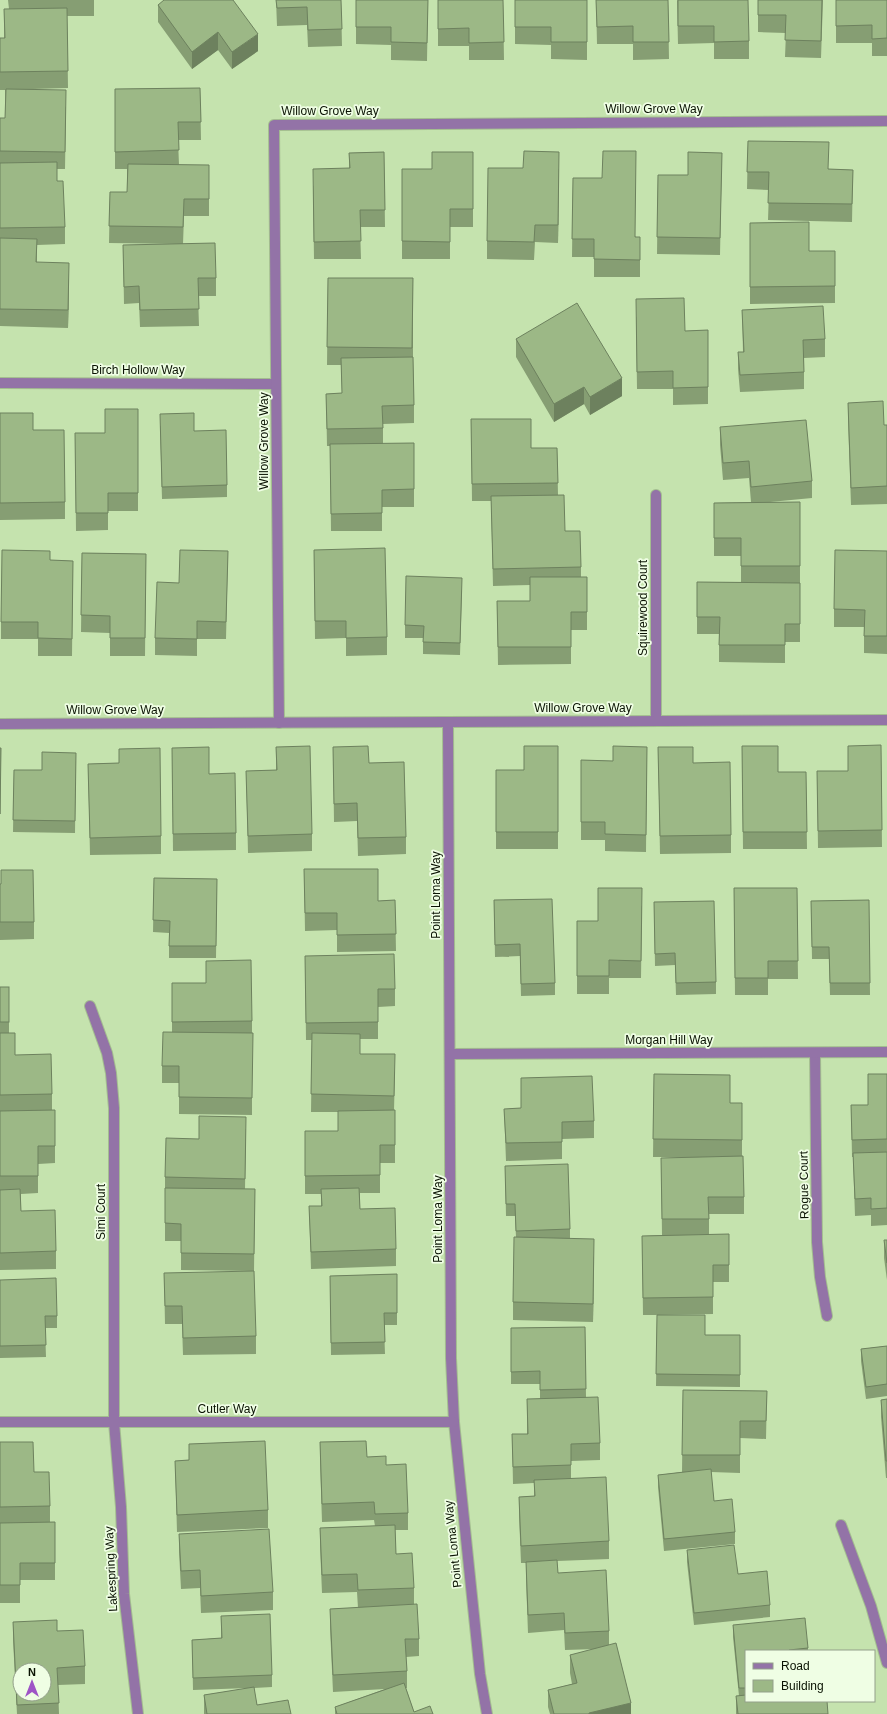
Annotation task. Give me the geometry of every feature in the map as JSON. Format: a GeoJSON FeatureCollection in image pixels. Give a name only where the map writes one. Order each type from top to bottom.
{"type":"FeatureCollection","features":[{"type":"Feature","properties":{"kind":"street","name":"Willow Grove Way"},"geometry":{"type":"LineString","coordinates":[[279,723],[274,125],[887,121]]}},
{"type":"Feature","properties":{"kind":"street","name":"Birch Hollow Way"},"geometry":{"type":"LineString","coordinates":[[0,383],[276,384]]}},
{"type":"Feature","properties":{"kind":"street","name":"Squirewood Court"},"geometry":{"type":"LineString","coordinates":[[656,495],[656,721]]}},
{"type":"Feature","properties":{"kind":"street","name":"Willow Grove Way"},"geometry":{"type":"LineString","coordinates":[[0,724],[887,720]]}},
{"type":"Feature","properties":{"kind":"street","name":"Point Loma Way"},"geometry":{"type":"LineString","coordinates":[[448,722],[451,1350],[454,1422],[480,1674],[487,1714]]}},
{"type":"Feature","properties":{"kind":"street","name":"Simi Court"},"geometry":{"type":"LineString","coordinates":[[90,1006],[107,1053],[111,1073],[114,1108],[114,1422]]}},
{"type":"Feature","properties":{"kind":"street","name":"Rogue Court"},"geometry":{"type":"LineString","coordinates":[[815,1052],[817,1242],[820,1277],[827,1316]]}},
{"type":"Feature","properties":{"kind":"street","name":"Morgan Hill Way"},"geometry":{"type":"LineString","coordinates":[[450,1054],[887,1052]]}},
{"type":"Feature","properties":{"kind":"street","name":"Cutler Way"},"geometry":{"type":"LineString","coordinates":[[0,1422],[454,1422]]}},
{"type":"Feature","properties":{"kind":"street","name":"Lakespring Way"},"geometry":{"type":"LineString","coordinates":[[114,1422],[121,1507],[124,1594],[138,1714]]}},
{"type":"Feature","properties":{"kind":"street"},"geometry":{"type":"LineString","coordinates":[[841,1525],[871,1606],[887,1664]]}},
{"type":"Feature","properties":{"kind":"building"},"geometry":{"type":"Polygon","coordinates":[[[164,0],[233,0],[258,34],[232,52],[218,32],[192,52],[158,5],[164,0]]]}},
{"type":"Feature","properties":{"kind":"building"},"geometry":{"type":"Polygon","coordinates":[[[276,0],[341,0],[342,29],[308,30],[307,7],[277,8],[276,0]]]}},
{"type":"Feature","properties":{"kind":"building"},"geometry":{"type":"Polygon","coordinates":[[[356,0],[428,0],[427,43],[391,42],[391,27],[356,27],[356,0]]]}},
{"type":"Feature","properties":{"kind":"building"},"geometry":{"type":"Polygon","coordinates":[[[438,0],[503,0],[504,42],[469,43],[469,28],[438,29],[438,0]]]}},
{"type":"Feature","properties":{"kind":"building"},"geometry":{"type":"Polygon","coordinates":[[[515,0],[587,0],[587,42],[551,42],[551,27],[515,27],[515,0]]]}},
{"type":"Feature","properties":{"kind":"building"},"geometry":{"type":"Polygon","coordinates":[[[596,0],[668,0],[669,42],[633,42],[633,26],[597,27],[596,0]]]}},
{"type":"Feature","properties":{"kind":"building"},"geometry":{"type":"Polygon","coordinates":[[[678,0],[748,0],[749,41],[714,42],[714,26],[678,26],[678,0]]]}},
{"type":"Feature","properties":{"kind":"building"},"geometry":{"type":"Polygon","coordinates":[[[758,0],[822,0],[821,41],[785,40],[786,15],[758,15],[758,0]]]}},
{"type":"Feature","properties":{"kind":"building"},"geometry":{"type":"Polygon","coordinates":[[[836,0],[887,0],[887,38],[872,39],[872,25],[836,26],[836,0]]]}},
{"type":"Feature","properties":{"kind":"building"},"geometry":{"type":"Polygon","coordinates":[[[67,8],[68,71],[0,72],[0,38],[5,38],[4,9],[67,8]]]}},
{"type":"Feature","properties":{"kind":"building"},"geometry":{"type":"Polygon","coordinates":[[[200,88],[201,122],[178,122],[179,150],[115,152],[115,89],[200,88]]]}},
{"type":"Feature","properties":{"kind":"building"},"geometry":{"type":"Polygon","coordinates":[[[6,89],[66,90],[65,152],[0,151],[0,118],[5,118],[6,89]]]}},
{"type":"Feature","properties":{"kind":"building"},"geometry":{"type":"Polygon","coordinates":[[[748,141],[829,142],[828,169],[853,170],[852,204],[768,203],[769,172],[747,172],[748,141]]]}},
{"type":"Feature","properties":{"kind":"building"},"geometry":{"type":"Polygon","coordinates":[[[524,151],[559,152],[558,225],[535,225],[534,242],[487,241],[488,168],[523,168],[524,151]]]}},
{"type":"Feature","properties":{"kind":"building"},"geometry":{"type":"Polygon","coordinates":[[[603,151],[636,151],[635,237],[640,237],[640,260],[594,259],[594,239],[572,239],[573,178],[602,178],[603,151]]]}},
{"type":"Feature","properties":{"kind":"building"},"geometry":{"type":"Polygon","coordinates":[[[384,152],[385,210],[360,210],[361,241],[314,242],[313,169],[350,168],[349,153],[384,152]]]}},
{"type":"Feature","properties":{"kind":"building"},"geometry":{"type":"Polygon","coordinates":[[[432,152],[473,152],[473,209],[450,209],[450,242],[402,241],[402,169],[432,169],[432,152]]]}},
{"type":"Feature","properties":{"kind":"building"},"geometry":{"type":"Polygon","coordinates":[[[688,152],[722,153],[720,238],[657,237],[658,175],[688,175],[688,152]]]}},
{"type":"Feature","properties":{"kind":"building"},"geometry":{"type":"Polygon","coordinates":[[[57,162],[57,181],[63,181],[65,227],[0,228],[0,163],[57,162]]]}},
{"type":"Feature","properties":{"kind":"building"},"geometry":{"type":"Polygon","coordinates":[[[128,164],[209,165],[209,199],[184,199],[183,227],[109,226],[110,192],[127,192],[128,164]]]}},
{"type":"Feature","properties":{"kind":"building"},"geometry":{"type":"Polygon","coordinates":[[[809,222],[809,251],[835,251],[835,286],[750,287],[750,223],[809,222]]]}},
{"type":"Feature","properties":{"kind":"building"},"geometry":{"type":"Polygon","coordinates":[[[0,238],[37,239],[36,262],[69,263],[68,310],[0,309],[0,238]]]}},
{"type":"Feature","properties":{"kind":"building"},"geometry":{"type":"Polygon","coordinates":[[[215,243],[216,278],[198,278],[199,309],[140,310],[139,286],[124,287],[123,245],[215,243]]]}},
{"type":"Feature","properties":{"kind":"building"},"geometry":{"type":"Polygon","coordinates":[[[328,278],[413,278],[412,348],[327,347],[328,278]]]}},
{"type":"Feature","properties":{"kind":"building"},"geometry":{"type":"Polygon","coordinates":[[[684,298],[685,331],[708,330],[708,387],[673,388],[673,371],[637,372],[636,299],[684,298]]]}},
{"type":"Feature","properties":{"kind":"building"},"geometry":{"type":"Polygon","coordinates":[[[577,303],[622,378],[590,397],[584,387],[554,404],[516,339],[577,303]]]}},
{"type":"Feature","properties":{"kind":"building"},"geometry":{"type":"Polygon","coordinates":[[[823,306],[825,339],[803,340],[804,372],[740,375],[738,352],[744,352],[742,310],[823,306]]]}},
{"type":"Feature","properties":{"kind":"building"},"geometry":{"type":"Polygon","coordinates":[[[413,357],[414,405],[382,406],[383,428],[327,429],[326,394],[342,393],[341,358],[413,357]]]}},
{"type":"Feature","properties":{"kind":"building"},"geometry":{"type":"Polygon","coordinates":[[[883,401],[884,425],[887,425],[887,486],[851,488],[848,403],[883,401]]]}},
{"type":"Feature","properties":{"kind":"building"},"geometry":{"type":"Polygon","coordinates":[[[105,409],[138,409],[138,493],[108,493],[108,513],[76,513],[75,433],[105,433],[105,409]]]}},
{"type":"Feature","properties":{"kind":"building"},"geometry":{"type":"Polygon","coordinates":[[[0,413],[33,413],[33,430],[64,430],[65,502],[0,503],[0,413]]]}},
{"type":"Feature","properties":{"kind":"building"},"geometry":{"type":"Polygon","coordinates":[[[194,413],[194,431],[226,430],[227,485],[162,487],[160,414],[194,413]]]}},
{"type":"Feature","properties":{"kind":"building"},"geometry":{"type":"Polygon","coordinates":[[[471,419],[531,419],[531,448],[557,448],[558,483],[472,484],[471,419]]]}},
{"type":"Feature","properties":{"kind":"building"},"geometry":{"type":"Polygon","coordinates":[[[806,420],[812,481],[751,487],[749,461],[723,463],[720,427],[806,420]]]}},
{"type":"Feature","properties":{"kind":"building"},"geometry":{"type":"Polygon","coordinates":[[[414,443],[414,489],[382,490],[382,513],[331,514],[330,444],[414,443]]]}},
{"type":"Feature","properties":{"kind":"building"},"geometry":{"type":"Polygon","coordinates":[[[564,495],[565,531],[580,531],[581,567],[493,569],[491,496],[564,495]]]}},
{"type":"Feature","properties":{"kind":"building"},"geometry":{"type":"Polygon","coordinates":[[[800,502],[800,566],[741,566],[741,538],[714,538],[714,503],[800,502]]]}},
{"type":"Feature","properties":{"kind":"building"},"geometry":{"type":"Polygon","coordinates":[[[385,548],[387,637],[346,638],[346,621],[315,621],[314,550],[385,548]]]}},
{"type":"Feature","properties":{"kind":"building"},"geometry":{"type":"Polygon","coordinates":[[[2,550],[50,551],[50,560],[73,561],[72,639],[38,638],[38,622],[1,622],[2,550]]]}},
{"type":"Feature","properties":{"kind":"building"},"geometry":{"type":"Polygon","coordinates":[[[180,550],[228,551],[226,622],[197,621],[197,639],[155,638],[157,582],[179,583],[180,550]]]}},
{"type":"Feature","properties":{"kind":"building"},"geometry":{"type":"Polygon","coordinates":[[[835,550],[887,551],[887,636],[864,636],[865,610],[834,609],[835,550]]]}},
{"type":"Feature","properties":{"kind":"building"},"geometry":{"type":"Polygon","coordinates":[[[82,553],[146,554],[145,638],[110,638],[110,616],[81,615],[82,553]]]}},
{"type":"Feature","properties":{"kind":"building"},"geometry":{"type":"Polygon","coordinates":[[[406,576],[462,578],[460,643],[423,642],[424,626],[405,625],[406,576]]]}},
{"type":"Feature","properties":{"kind":"building"},"geometry":{"type":"Polygon","coordinates":[[[530,577],[587,577],[587,612],[571,612],[571,647],[498,647],[497,601],[530,601],[530,577]]]}},
{"type":"Feature","properties":{"kind":"building"},"geometry":{"type":"Polygon","coordinates":[[[697,582],[800,583],[800,624],[785,624],[785,645],[719,645],[720,617],[697,617],[697,582]]]}},
{"type":"Feature","properties":{"kind":"building"},"geometry":{"type":"Polygon","coordinates":[[[881,745],[882,830],[818,831],[817,771],[848,771],[848,746],[881,745]]]}},
{"type":"Feature","properties":{"kind":"building"},"geometry":{"type":"Polygon","coordinates":[[[310,746],[312,834],[248,836],[246,771],[277,770],[276,747],[310,746]]]}},
{"type":"Feature","properties":{"kind":"building"},"geometry":{"type":"Polygon","coordinates":[[[368,746],[369,763],[404,762],[406,837],[358,838],[357,803],[334,804],[333,747],[368,746]]]}},
{"type":"Feature","properties":{"kind":"building"},"geometry":{"type":"Polygon","coordinates":[[[524,746],[558,746],[558,832],[496,832],[496,770],[524,770],[524,746]]]}},
{"type":"Feature","properties":{"kind":"building"},"geometry":{"type":"Polygon","coordinates":[[[613,746],[647,747],[646,835],[605,834],[605,822],[581,822],[581,760],[613,761],[613,746]]]}},
{"type":"Feature","properties":{"kind":"building"},"geometry":{"type":"Polygon","coordinates":[[[742,746],[778,746],[778,772],[806,772],[807,832],[743,832],[742,746]]]}},
{"type":"Feature","properties":{"kind":"building"},"geometry":{"type":"Polygon","coordinates":[[[209,747],[209,774],[235,773],[236,833],[173,834],[172,748],[209,747]]]}},
{"type":"Feature","properties":{"kind":"building"},"geometry":{"type":"Polygon","coordinates":[[[658,747],[693,747],[693,763],[730,762],[731,835],[660,836],[658,747]]]}},
{"type":"Feature","properties":{"kind":"building"},"geometry":{"type":"Polygon","coordinates":[[[0,748],[1,748],[0,814],[0,748]]]}},
{"type":"Feature","properties":{"kind":"building"},"geometry":{"type":"Polygon","coordinates":[[[160,748],[161,836],[90,838],[88,764],[119,763],[119,749],[160,748]]]}},
{"type":"Feature","properties":{"kind":"building"},"geometry":{"type":"Polygon","coordinates":[[[42,752],[76,753],[75,821],[13,820],[14,770],[42,770],[42,752]]]}},
{"type":"Feature","properties":{"kind":"building"},"geometry":{"type":"Polygon","coordinates":[[[304,869],[378,869],[378,901],[395,900],[396,934],[337,935],[337,913],[305,913],[304,869]]]}},
{"type":"Feature","properties":{"kind":"building"},"geometry":{"type":"Polygon","coordinates":[[[1,870],[33,870],[34,922],[0,922],[1,870]]]}},
{"type":"Feature","properties":{"kind":"building"},"geometry":{"type":"Polygon","coordinates":[[[154,878],[217,879],[216,946],[169,946],[170,921],[153,920],[154,878]]]}},
{"type":"Feature","properties":{"kind":"building"},"geometry":{"type":"Polygon","coordinates":[[[598,888],[642,888],[641,961],[609,960],[609,976],[577,976],[577,921],[598,921],[598,888]]]}},
{"type":"Feature","properties":{"kind":"building"},"geometry":{"type":"Polygon","coordinates":[[[734,888],[797,888],[798,961],[768,961],[768,978],[735,978],[734,888]]]}},
{"type":"Feature","properties":{"kind":"building"},"geometry":{"type":"Polygon","coordinates":[[[552,899],[555,983],[521,984],[520,944],[495,945],[494,900],[552,899]]]}},
{"type":"Feature","properties":{"kind":"building"},"geometry":{"type":"Polygon","coordinates":[[[869,900],[870,983],[830,983],[829,947],[812,947],[811,901],[869,900]]]}},
{"type":"Feature","properties":{"kind":"building"},"geometry":{"type":"Polygon","coordinates":[[[714,901],[716,982],[676,983],[675,953],[655,954],[654,902],[714,901]]]}},
{"type":"Feature","properties":{"kind":"building"},"geometry":{"type":"Polygon","coordinates":[[[394,954],[395,989],[378,989],[378,1022],[306,1023],[305,956],[394,954]]]}},
{"type":"Feature","properties":{"kind":"building"},"geometry":{"type":"Polygon","coordinates":[[[251,960],[252,1021],[172,1022],[172,983],[206,983],[206,961],[251,960]]]}},
{"type":"Feature","properties":{"kind":"building"},"geometry":{"type":"Polygon","coordinates":[[[0,987],[9,987],[9,1022],[0,1022],[0,987]]]}},
{"type":"Feature","properties":{"kind":"building"},"geometry":{"type":"Polygon","coordinates":[[[163,1032],[253,1033],[252,1098],[179,1097],[179,1066],[162,1066],[163,1032]]]}},
{"type":"Feature","properties":{"kind":"building"},"geometry":{"type":"Polygon","coordinates":[[[0,1033],[15,1033],[15,1055],[51,1054],[52,1094],[0,1095],[0,1033]]]}},
{"type":"Feature","properties":{"kind":"building"},"geometry":{"type":"Polygon","coordinates":[[[312,1033],[360,1034],[360,1054],[395,1054],[394,1096],[311,1094],[312,1033]]]}},
{"type":"Feature","properties":{"kind":"building"},"geometry":{"type":"Polygon","coordinates":[[[654,1074],[730,1075],[730,1103],[742,1103],[742,1140],[653,1139],[654,1074]]]}},
{"type":"Feature","properties":{"kind":"building"},"geometry":{"type":"Polygon","coordinates":[[[868,1074],[887,1074],[887,1139],[852,1140],[851,1105],[868,1105],[868,1074]]]}},
{"type":"Feature","properties":{"kind":"building"},"geometry":{"type":"Polygon","coordinates":[[[592,1076],[594,1121],[562,1122],[562,1142],[506,1143],[504,1109],[521,1108],[521,1078],[592,1076]]]}},
{"type":"Feature","properties":{"kind":"building"},"geometry":{"type":"Polygon","coordinates":[[[55,1110],[55,1146],[38,1146],[38,1176],[0,1176],[0,1111],[55,1110]]]}},
{"type":"Feature","properties":{"kind":"building"},"geometry":{"type":"Polygon","coordinates":[[[395,1110],[395,1145],[380,1145],[380,1175],[305,1176],[305,1131],[338,1131],[338,1111],[395,1110]]]}},
{"type":"Feature","properties":{"kind":"building"},"geometry":{"type":"Polygon","coordinates":[[[199,1116],[246,1117],[245,1179],[165,1177],[166,1138],[199,1139],[199,1116]]]}},
{"type":"Feature","properties":{"kind":"building"},"geometry":{"type":"Polygon","coordinates":[[[887,1152],[887,1208],[871,1209],[871,1198],[855,1199],[853,1153],[887,1152]]]}},
{"type":"Feature","properties":{"kind":"building"},"geometry":{"type":"Polygon","coordinates":[[[743,1156],[744,1197],[708,1197],[709,1219],[662,1219],[661,1158],[743,1156]]]}},
{"type":"Feature","properties":{"kind":"building"},"geometry":{"type":"Polygon","coordinates":[[[568,1164],[570,1229],[516,1231],[515,1204],[506,1204],[505,1166],[568,1164]]]}},
{"type":"Feature","properties":{"kind":"building"},"geometry":{"type":"Polygon","coordinates":[[[165,1188],[255,1189],[254,1254],[181,1253],[181,1224],[165,1223],[165,1188]]]}},
{"type":"Feature","properties":{"kind":"building"},"geometry":{"type":"Polygon","coordinates":[[[359,1188],[360,1209],[395,1208],[396,1249],[311,1252],[309,1206],[322,1206],[321,1189],[359,1188]]]}},
{"type":"Feature","properties":{"kind":"building"},"geometry":{"type":"Polygon","coordinates":[[[20,1189],[21,1211],[55,1210],[56,1251],[0,1253],[0,1190],[20,1189]]]}},
{"type":"Feature","properties":{"kind":"building"},"geometry":{"type":"Polygon","coordinates":[[[729,1234],[729,1265],[713,1265],[713,1297],[643,1298],[642,1236],[729,1234]]]}},
{"type":"Feature","properties":{"kind":"building"},"geometry":{"type":"Polygon","coordinates":[[[514,1237],[594,1239],[593,1304],[513,1302],[514,1237]]]}},
{"type":"Feature","properties":{"kind":"building"},"geometry":{"type":"Polygon","coordinates":[[[884,1240],[887,1240],[887,1263],[884,1240]]]}},
{"type":"Feature","properties":{"kind":"building"},"geometry":{"type":"Polygon","coordinates":[[[254,1271],[256,1336],[183,1338],[182,1306],[165,1306],[164,1273],[254,1271]]]}},
{"type":"Feature","properties":{"kind":"building"},"geometry":{"type":"Polygon","coordinates":[[[397,1274],[397,1313],[384,1313],[385,1342],[331,1343],[330,1276],[397,1274]]]}},
{"type":"Feature","properties":{"kind":"building"},"geometry":{"type":"Polygon","coordinates":[[[56,1278],[57,1316],[45,1316],[46,1345],[0,1346],[0,1280],[56,1278]]]}},
{"type":"Feature","properties":{"kind":"building"},"geometry":{"type":"Polygon","coordinates":[[[657,1315],[705,1315],[705,1335],[740,1335],[740,1375],[656,1374],[657,1315]]]}},
{"type":"Feature","properties":{"kind":"building"},"geometry":{"type":"Polygon","coordinates":[[[585,1327],[586,1389],[540,1390],[540,1371],[511,1372],[511,1328],[585,1327]]]}},
{"type":"Feature","properties":{"kind":"building"},"geometry":{"type":"Polygon","coordinates":[[[887,1346],[887,1384],[866,1387],[861,1349],[887,1346]]]}},
{"type":"Feature","properties":{"kind":"building"},"geometry":{"type":"Polygon","coordinates":[[[683,1390],[767,1391],[766,1421],[740,1421],[740,1455],[682,1455],[683,1390]]]}},
{"type":"Feature","properties":{"kind":"building"},"geometry":{"type":"Polygon","coordinates":[[[598,1397],[600,1443],[571,1444],[571,1465],[513,1467],[512,1434],[528,1434],[527,1399],[598,1397]]]}},
{"type":"Feature","properties":{"kind":"building"},"geometry":{"type":"Polygon","coordinates":[[[887,1399],[887,1461],[886,1461],[881,1400],[887,1399]]]}},
{"type":"Feature","properties":{"kind":"building"},"geometry":{"type":"Polygon","coordinates":[[[265,1441],[268,1510],[177,1515],[175,1461],[189,1460],[189,1444],[265,1441]]]}},
{"type":"Feature","properties":{"kind":"building"},"geometry":{"type":"Polygon","coordinates":[[[366,1441],[367,1457],[386,1456],[386,1465],[406,1464],[408,1513],[375,1514],[374,1502],[322,1504],[320,1442],[366,1441]]]}},
{"type":"Feature","properties":{"kind":"building"},"geometry":{"type":"Polygon","coordinates":[[[0,1442],[33,1442],[34,1472],[49,1472],[50,1506],[0,1507],[0,1442]]]}},
{"type":"Feature","properties":{"kind":"building"},"geometry":{"type":"Polygon","coordinates":[[[711,1469],[714,1501],[732,1499],[735,1532],[664,1539],[658,1475],[711,1469]]]}},
{"type":"Feature","properties":{"kind":"building"},"geometry":{"type":"Polygon","coordinates":[[[606,1477],[609,1541],[521,1546],[519,1497],[535,1496],[534,1480],[606,1477]]]}},
{"type":"Feature","properties":{"kind":"building"},"geometry":{"type":"Polygon","coordinates":[[[55,1522],[55,1563],[20,1563],[20,1585],[0,1585],[0,1523],[55,1522]]]}},
{"type":"Feature","properties":{"kind":"building"},"geometry":{"type":"Polygon","coordinates":[[[395,1525],[396,1554],[412,1553],[414,1588],[358,1590],[357,1574],[322,1575],[320,1528],[395,1525]]]}},
{"type":"Feature","properties":{"kind":"building"},"geometry":{"type":"Polygon","coordinates":[[[269,1529],[273,1592],[201,1596],[200,1570],[181,1571],[179,1534],[269,1529]]]}},
{"type":"Feature","properties":{"kind":"building"},"geometry":{"type":"Polygon","coordinates":[[[734,1545],[738,1574],[767,1571],[770,1605],[694,1613],[687,1550],[734,1545]]]}},
{"type":"Feature","properties":{"kind":"building"},"geometry":{"type":"Polygon","coordinates":[[[557,1560],[558,1573],[606,1570],[609,1631],[565,1633],[564,1613],[528,1615],[526,1562],[557,1560]]]}},
{"type":"Feature","properties":{"kind":"building"},"geometry":{"type":"Polygon","coordinates":[[[417,1604],[419,1639],[405,1639],[407,1671],[333,1675],[330,1609],[417,1604]]]}},
{"type":"Feature","properties":{"kind":"building"},"geometry":{"type":"Polygon","coordinates":[[[270,1614],[272,1675],[193,1678],[192,1640],[222,1638],[221,1616],[270,1614]]]}},
{"type":"Feature","properties":{"kind":"building"},"geometry":{"type":"Polygon","coordinates":[[[805,1618],[808,1648],[789,1650],[745,1650],[745,1688],[739,1688],[733,1625],[805,1618]]]}},
{"type":"Feature","properties":{"kind":"building"},"geometry":{"type":"Polygon","coordinates":[[[57,1620],[57,1631],[83,1630],[85,1666],[57,1668],[59,1703],[17,1705],[17,1702],[52,1702],[52,1662],[15,1662],[13,1622],[57,1620]]]}},
{"type":"Feature","properties":{"kind":"building"},"geometry":{"type":"Polygon","coordinates":[[[616,1643],[631,1703],[589,1714],[554,1714],[548,1690],[577,1683],[570,1655],[616,1643]]]}},
{"type":"Feature","properties":{"kind":"building"},"geometry":{"type":"Polygon","coordinates":[[[404,1683],[414,1712],[430,1706],[433,1714],[337,1714],[335,1707],[404,1683]]]}},
{"type":"Feature","properties":{"kind":"building"},"geometry":{"type":"Polygon","coordinates":[[[254,1687],[257,1705],[288,1700],[291,1714],[207,1714],[204,1695],[254,1687]]]}},
{"type":"Feature","properties":{"kind":"building"},"geometry":{"type":"Polygon","coordinates":[[[745,1695],[745,1702],[827,1702],[828,1714],[738,1714],[736,1696],[745,1695]]]}}]}
